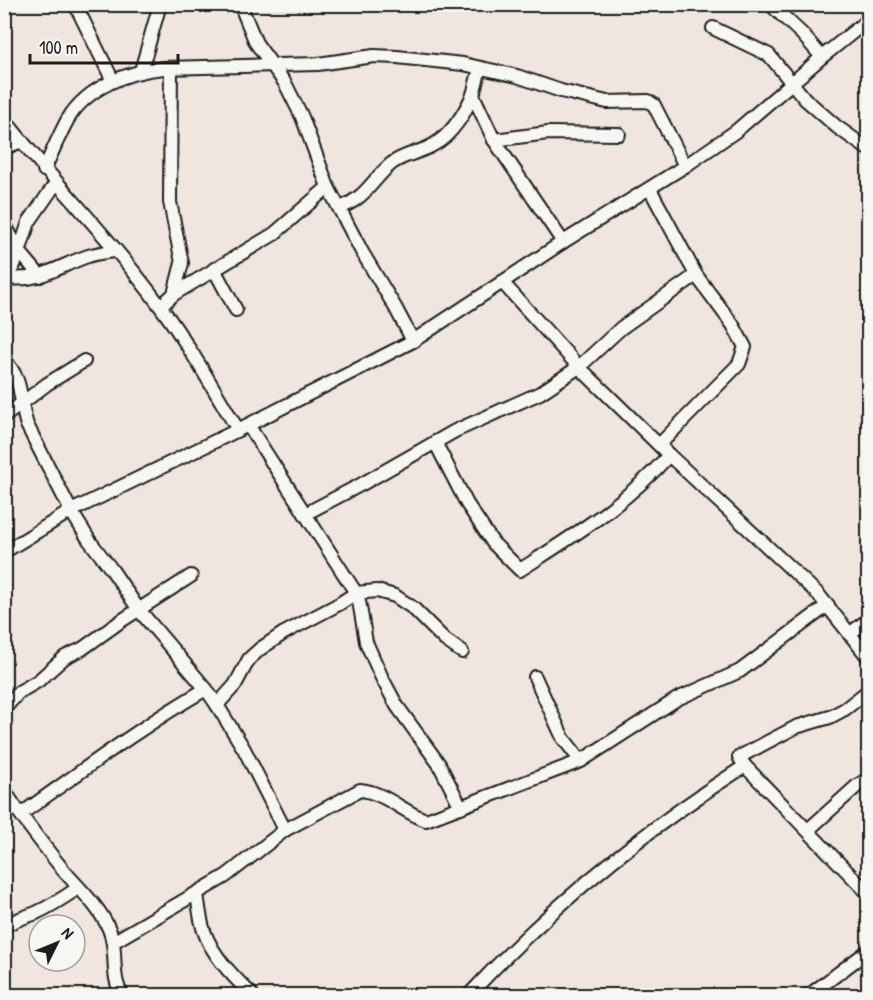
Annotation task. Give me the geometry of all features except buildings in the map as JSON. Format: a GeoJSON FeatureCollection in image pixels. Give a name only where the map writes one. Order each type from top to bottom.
{"type":"FeatureCollection","features":[{"type":"Feature","properties":{"kind":"street"},"geometry":{"type":"LineString","coordinates":[[75,4],[113,81]]}},
{"type":"Feature","properties":{"kind":"street"},"geometry":{"type":"LineString","coordinates":[[141,71],[160,4]]}},
{"type":"Feature","properties":{"kind":"street"},"geometry":{"type":"LineString","coordinates":[[240,4],[256,43],[285,83],[302,117],[327,187],[413,341]]}},
{"type":"Feature","properties":{"kind":"street"},"geometry":{"type":"LineString","coordinates":[[770,4],[802,34],[822,57]]}},
{"type":"Feature","properties":{"kind":"street"},"geometry":{"type":"LineString","coordinates":[[4,552],[71,511],[413,341],[736,131],[868,20]]}},
{"type":"Feature","properties":{"kind":"street"},"geometry":{"type":"LineString","coordinates":[[713,28],[769,55],[805,99],[837,127],[868,149]]}},
{"type":"Feature","properties":{"kind":"street"},"geometry":{"type":"LineString","coordinates":[[44,170],[69,118],[86,98],[113,81],[141,71],[271,64],[318,64],[374,56],[464,64],[517,76],[561,91],[607,102],[648,101],[654,105],[685,166]]}},
{"type":"Feature","properties":{"kind":"street"},"geometry":{"type":"LineString","coordinates":[[171,68],[169,192],[182,263],[174,294]]}},
{"type":"Feature","properties":{"kind":"street"},"geometry":{"type":"LineString","coordinates":[[340,208],[359,199],[394,162],[440,141],[463,116],[473,95],[480,68]]}},
{"type":"Feature","properties":{"kind":"street"},"geometry":{"type":"LineString","coordinates":[[473,95],[494,140],[563,242]]}},
{"type":"Feature","properties":{"kind":"street"},"geometry":{"type":"LineString","coordinates":[[4,119],[44,170],[161,306],[305,514],[356,592],[366,642],[382,678],[397,706],[439,764],[461,807]]}},
{"type":"Feature","properties":{"kind":"street"},"geometry":{"type":"LineString","coordinates":[[494,140],[548,134],[619,134]]}},
{"type":"Feature","properties":{"kind":"street"},"geometry":{"type":"LineString","coordinates":[[4,148],[22,141]]}},
{"type":"Feature","properties":{"kind":"street"},"geometry":{"type":"LineString","coordinates":[[56,183],[29,222],[7,283],[40,276],[86,256],[116,251]]}},
{"type":"Feature","properties":{"kind":"street"},"geometry":{"type":"LineString","coordinates":[[161,306],[174,294],[274,234],[327,187]]}},
{"type":"Feature","properties":{"kind":"street"},"geometry":{"type":"LineString","coordinates":[[650,189],[696,275],[746,346],[739,364],[659,445]]}},
{"type":"Feature","properties":{"kind":"street"},"geometry":{"type":"LineString","coordinates":[[4,223],[18,251],[40,276]]}},
{"type":"Feature","properties":{"kind":"street"},"geometry":{"type":"LineString","coordinates":[[214,269],[236,310]]}},
{"type":"Feature","properties":{"kind":"street"},"geometry":{"type":"LineString","coordinates":[[305,514],[455,431],[540,393],[579,367],[621,328],[696,275]]}},
{"type":"Feature","properties":{"kind":"street"},"geometry":{"type":"LineString","coordinates":[[502,282],[579,367],[669,455],[794,570],[828,605],[868,657]]}},
{"type":"Feature","properties":{"kind":"street"},"geometry":{"type":"LineString","coordinates":[[4,360],[16,373],[20,383],[23,412],[27,425],[71,511],[139,610],[217,705],[244,749],[285,830]]}},
{"type":"Feature","properties":{"kind":"street"},"geometry":{"type":"LineString","coordinates":[[4,417],[47,384],[84,361]]}},
{"type":"Feature","properties":{"kind":"street"},"geometry":{"type":"LineString","coordinates":[[435,442],[466,504],[493,543],[520,570],[621,502],[650,477],[669,455]]}},
{"type":"Feature","properties":{"kind":"street"},"geometry":{"type":"LineString","coordinates":[[4,709],[19,692],[38,681],[57,662],[82,649],[191,576]]}},
{"type":"Feature","properties":{"kind":"street"},"geometry":{"type":"LineString","coordinates":[[217,705],[235,685],[249,659],[260,649],[356,592],[377,591],[395,596],[413,608],[445,640],[462,652]]}},
{"type":"Feature","properties":{"kind":"street"},"geometry":{"type":"LineString","coordinates":[[113,942],[226,876],[285,830],[360,790],[372,791],[407,813],[426,820],[581,761],[677,699],[740,671],[828,605]]}},
{"type":"Feature","properties":{"kind":"street"},"geometry":{"type":"LineString","coordinates":[[849,634],[868,621]]}},
{"type":"Feature","properties":{"kind":"street"},"geometry":{"type":"LineString","coordinates":[[535,677],[563,738],[581,761]]}},
{"type":"Feature","properties":{"kind":"street"},"geometry":{"type":"LineString","coordinates":[[13,808],[105,754],[171,709],[206,689]]}},
{"type":"Feature","properties":{"kind":"street"},"geometry":{"type":"LineString","coordinates":[[868,691],[845,709],[830,717],[796,727],[739,757],[745,766],[868,893]]}},
{"type":"Feature","properties":{"kind":"street"},"geometry":{"type":"LineString","coordinates":[[468,996],[526,935],[585,882],[659,824],[745,766]]}},
{"type":"Feature","properties":{"kind":"street"},"geometry":{"type":"LineString","coordinates":[[808,830],[858,785],[868,779]]}},
{"type":"Feature","properties":{"kind":"street"},"geometry":{"type":"LineString","coordinates":[[4,790],[13,808],[102,916],[110,930],[114,968],[118,988],[123,996]]}},
{"type":"Feature","properties":{"kind":"street"},"geometry":{"type":"LineString","coordinates":[[4,926],[19,917],[51,905],[78,888]]}},
{"type":"Feature","properties":{"kind":"street"},"geometry":{"type":"LineString","coordinates":[[197,894],[204,932],[213,951],[253,996]]}},
{"type":"Feature","properties":{"kind":"street"},"geometry":{"type":"LineString","coordinates":[[808,996],[868,951]]}}]}
